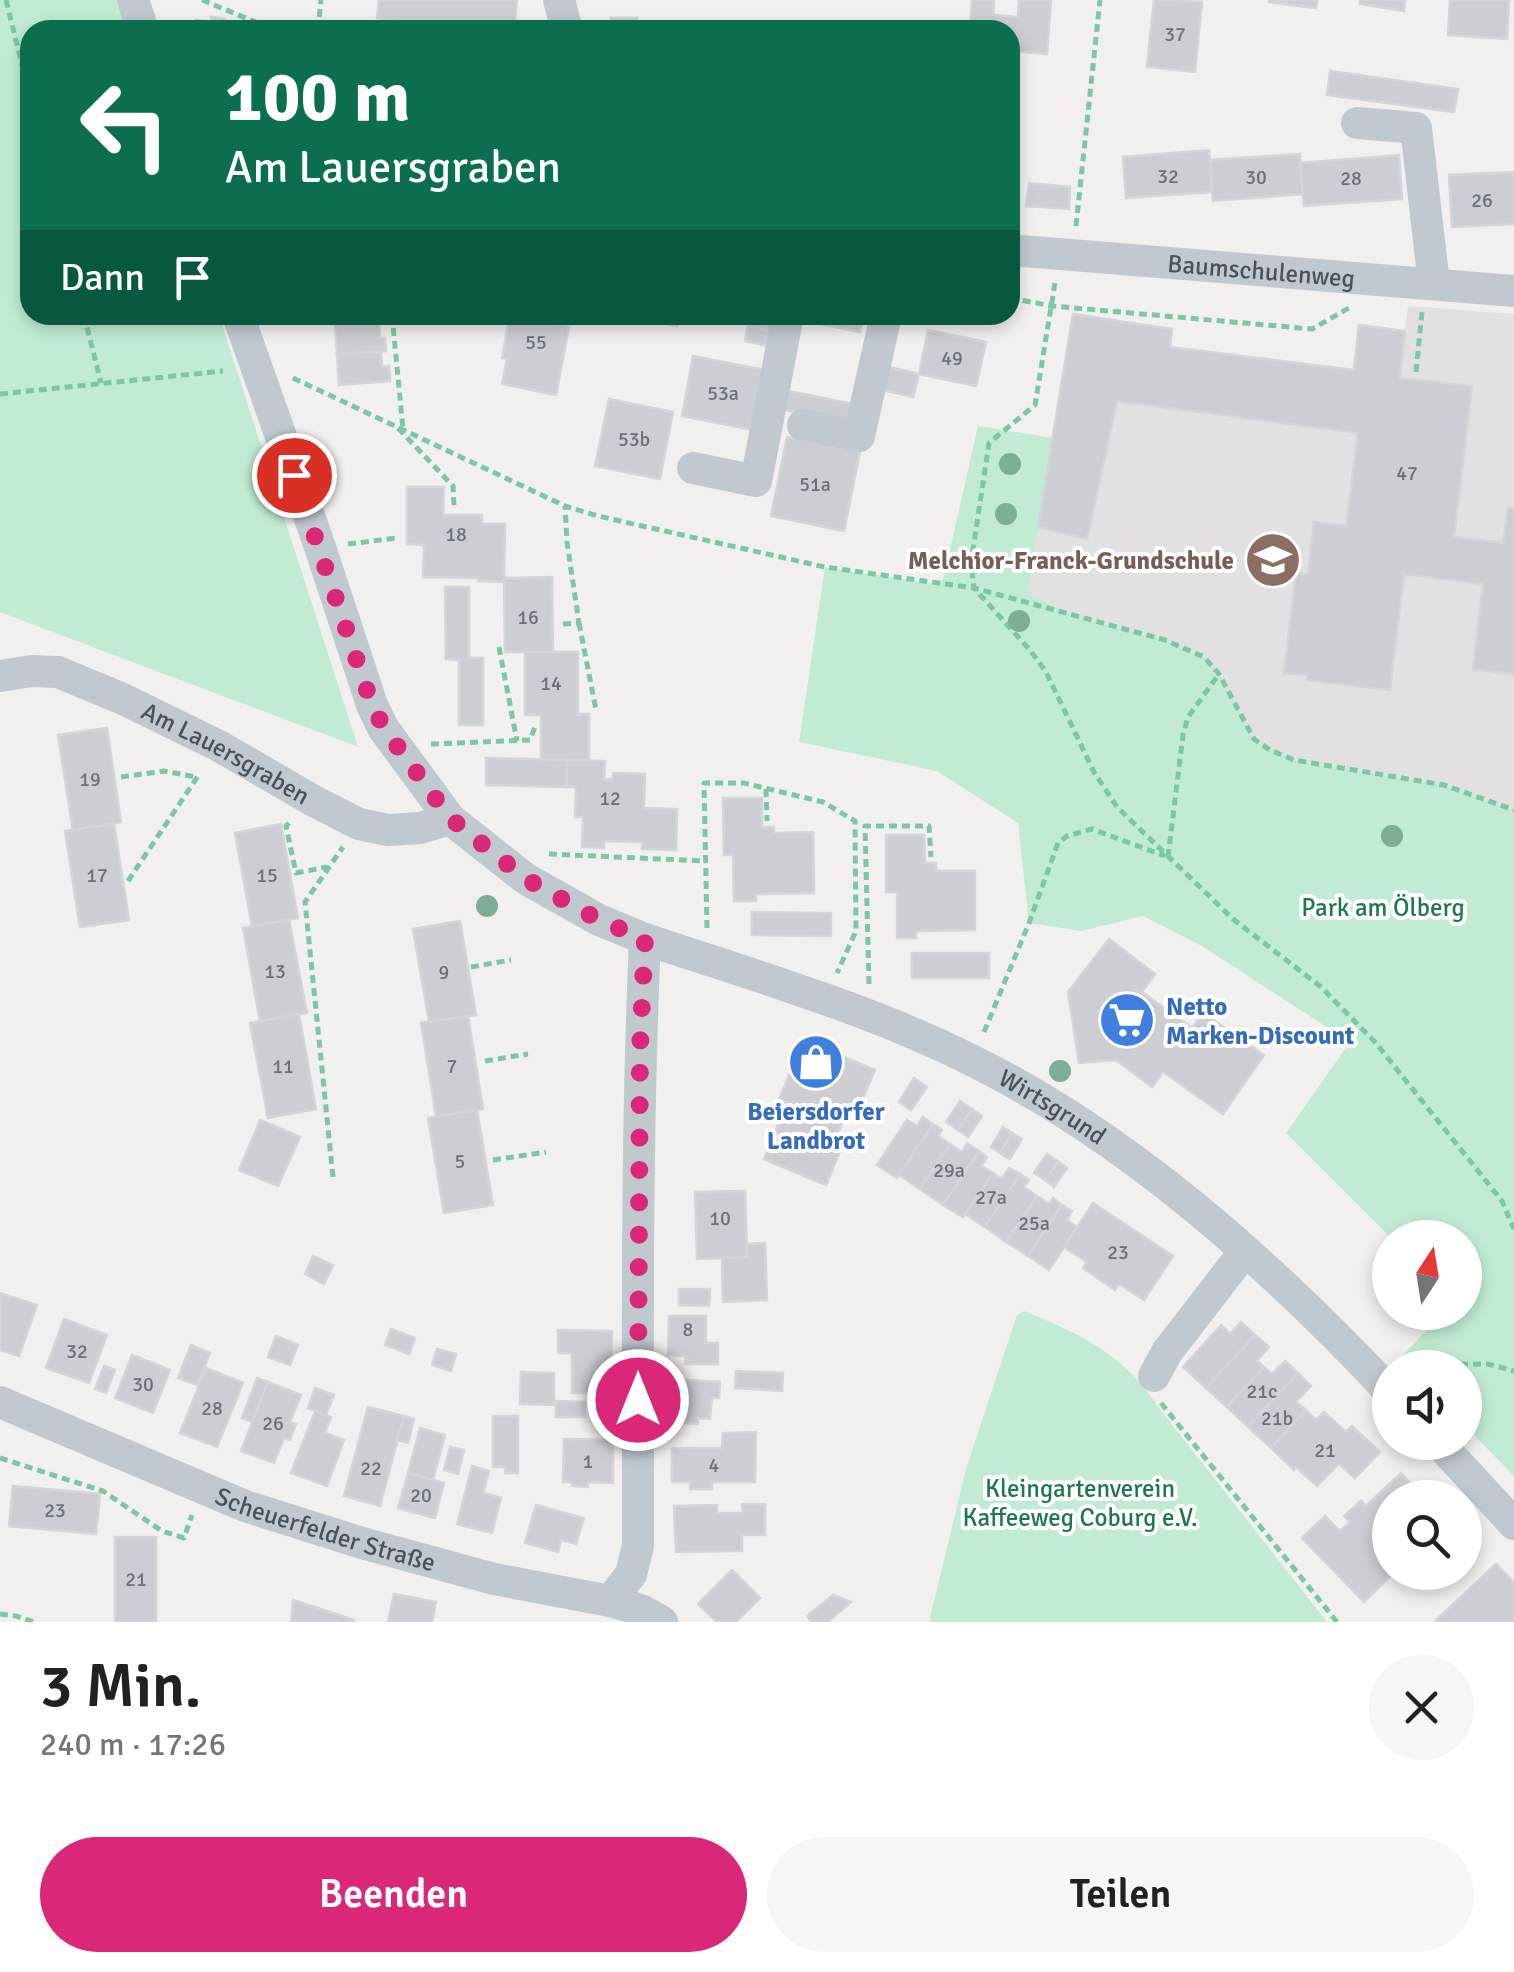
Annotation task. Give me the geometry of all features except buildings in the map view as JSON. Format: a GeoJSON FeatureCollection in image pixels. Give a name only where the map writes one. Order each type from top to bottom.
{"type":"FeatureCollection","features":[{"type":"Feature","properties":{"kind":"street"},"geometry":{"type":"LineString","coordinates":[[1356,124],[1416,128],[1418,283]]}},
{"type":"Feature","properties":{"kind":"street","name":"Baumschulenweg"},"geometry":{"type":"LineString","coordinates":[[1020,251],[1514,291]]}},
{"type":"Feature","properties":{"kind":"street"},"geometry":{"type":"LineString","coordinates":[[239,325],[246,369],[320,547],[384,728],[450,818],[526,879],[599,920],[645,939],[638,1199],[638,1546],[631,1574],[610,1601]]}},
{"type":"Feature","properties":{"kind":"street"},"geometry":{"type":"LineString","coordinates":[[692,468],[756,481],[786,325]]}},
{"type":"Feature","properties":{"kind":"street"},"geometry":{"type":"LineString","coordinates":[[804,425],[860,436],[884,325]]}},
{"type":"Feature","properties":{"kind":"street","name":"Am Lauersgraben"},"geometry":{"type":"LineString","coordinates":[[0,676],[58,672],[123,698],[360,824],[388,830],[420,828],[450,818]]}},
{"type":"Feature","properties":{"kind":"street","name":"Wirtsgrund"},"geometry":{"type":"LineString","coordinates":[[645,939],[875,1016],[973,1060],[1076,1118],[1161,1180],[1245,1251],[1372,1374]]}},
{"type":"Feature","properties":{"kind":"street"},"geometry":{"type":"LineString","coordinates":[[1154,1376],[1167,1352],[1245,1251]]}},
{"type":"Feature","properties":{"kind":"street","name":"Scheuerfelder Straße"},"geometry":{"type":"LineString","coordinates":[[0,1402],[245,1506],[362,1544],[494,1579],[610,1601],[641,1610],[662,1622]]}},
{"type":"Feature","properties":{"kind":"street"},"geometry":{"type":"LineString","coordinates":[[1455,1460],[1514,1524]]}},
{"type":"Feature","properties":{"kind":"path"},"geometry":{"type":"LineString","coordinates":[[6,0],[20,57]]}},
{"type":"Feature","properties":{"kind":"path"},"geometry":{"type":"LineString","coordinates":[[202,0],[250,20]]}},
{"type":"Feature","properties":{"kind":"path"},"geometry":{"type":"LineString","coordinates":[[1078,209],[1100,0]]}},
{"type":"Feature","properties":{"kind":"path"},"geometry":{"type":"LineString","coordinates":[[1060,253],[1035,405],[989,444],[971,562],[974,588],[1046,672],[1094,772],[1117,808],[1233,919],[1321,987],[1375,1042],[1502,1201],[1514,1230]]}},
{"type":"Feature","properties":{"kind":"path"},"geometry":{"type":"LineString","coordinates":[[1020,300],[1312,329],[1418,283],[1416,372]]}},
{"type":"Feature","properties":{"kind":"path"},"geometry":{"type":"LineString","coordinates":[[86,325],[101,384]]}},
{"type":"Feature","properties":{"kind":"path"},"geometry":{"type":"LineString","coordinates":[[393,325],[400,428],[453,486],[454,506]]}},
{"type":"Feature","properties":{"kind":"path"},"geometry":{"type":"LineString","coordinates":[[0,394],[246,369],[284,374],[565,506],[598,516],[825,567],[974,588],[1164,640],[1204,657],[1219,674],[1254,739],[1270,750],[1294,760],[1444,785],[1514,810]]}},
{"type":"Feature","properties":{"kind":"path"},"geometry":{"type":"LineString","coordinates":[[565,506],[579,623],[596,710]]}},
{"type":"Feature","properties":{"kind":"path"},"geometry":{"type":"LineString","coordinates":[[320,547],[398,538]]}},
{"type":"Feature","properties":{"kind":"path"},"geometry":{"type":"LineString","coordinates":[[563,624],[579,623]]}},
{"type":"Feature","properties":{"kind":"path"},"geometry":{"type":"LineString","coordinates":[[499,647],[517,741]]}},
{"type":"Feature","properties":{"kind":"path"},"geometry":{"type":"LineString","coordinates":[[1168,857],[1182,735],[1188,717],[1219,674]]}},
{"type":"Feature","properties":{"kind":"path"},"geometry":{"type":"LineString","coordinates":[[428,744],[530,740],[534,727]]}},
{"type":"Feature","properties":{"kind":"path"},"geometry":{"type":"LineString","coordinates":[[128,882],[219,746]]}},
{"type":"Feature","properties":{"kind":"path"},"geometry":{"type":"LineString","coordinates":[[121,777],[164,770],[196,778]]}},
{"type":"Feature","properties":{"kind":"path"},"geometry":{"type":"LineString","coordinates":[[707,930],[704,784],[744,783],[823,802],[865,826],[930,826],[931,858]]}},
{"type":"Feature","properties":{"kind":"path"},"geometry":{"type":"LineString","coordinates":[[766,789],[767,821]]}},
{"type":"Feature","properties":{"kind":"path"},"geometry":{"type":"LineString","coordinates":[[312,800],[286,826],[296,873],[330,866]]}},
{"type":"Feature","properties":{"kind":"path"},"geometry":{"type":"LineString","coordinates":[[826,999],[856,931],[854,821]]}},
{"type":"Feature","properties":{"kind":"path"},"geometry":{"type":"LineString","coordinates":[[332,1177],[305,902],[360,824]]}},
{"type":"Feature","properties":{"kind":"path"},"geometry":{"type":"LineString","coordinates":[[865,826],[868,976]]}},
{"type":"Feature","properties":{"kind":"path"},"geometry":{"type":"LineString","coordinates":[[973,1060],[1030,923],[1058,843],[1092,829],[1168,857]]}},
{"type":"Feature","properties":{"kind":"path"},"geometry":{"type":"LineString","coordinates":[[548,854],[706,861]]}},
{"type":"Feature","properties":{"kind":"path"},"geometry":{"type":"LineString","coordinates":[[471,967],[512,960]]}},
{"type":"Feature","properties":{"kind":"path"},"geometry":{"type":"LineString","coordinates":[[485,1061],[528,1054]]}},
{"type":"Feature","properties":{"kind":"path"},"geometry":{"type":"LineString","coordinates":[[493,1160],[546,1152]]}},
{"type":"Feature","properties":{"kind":"path"},"geometry":{"type":"LineString","coordinates":[[1482,1364],[1514,1371]]}},
{"type":"Feature","properties":{"kind":"path"},"geometry":{"type":"LineString","coordinates":[[1154,1376],[1161,1404],[1337,1622]]}},
{"type":"Feature","properties":{"kind":"path"},"geometry":{"type":"LineString","coordinates":[[0,1458],[103,1491],[162,1531],[184,1538],[200,1488]]}},
{"type":"Feature","properties":{"kind":"path"},"geometry":{"type":"LineString","coordinates":[[0,1614],[34,1622]]}},
{"type":"Feature","properties":{"kind":"shaded area","name":"Melchior-Franck-Grundschule"},"geometry":{"type":"Polygon","coordinates":[[[1408,306],[1514,314],[1514,810],[1444,785],[1294,760],[1270,750],[1254,739],[1219,674],[1165,640],[1080,618],[1028,593],[1073,314],[1172,329],[1171,348],[1353,370],[1359,325],[1405,331],[1408,306]]]}},
{"type":"Feature","properties":{"kind":"green space"},"geometry":{"type":"Polygon","coordinates":[[[0,0],[117,0],[124,20],[20,20],[20,325],[222,325],[358,747],[0,612],[0,0]]]}},
{"type":"Feature","properties":{"kind":"green space","name":"Park am Ölberg"},"geometry":{"type":"Polygon","coordinates":[[[978,426],[1053,438],[1028,593],[1080,618],[1165,640],[1204,657],[1219,674],[1254,739],[1270,750],[1294,760],[1444,785],[1514,810],[1514,1476],[1482,1443],[1482,1350],[1408,1350],[1426,1330],[1482,1330],[1482,1220],[1373,1220],[1286,1133],[1350,1042],[1200,945],[1143,916],[1081,931],[1029,923],[1018,823],[937,771],[799,742],[825,567],[935,584],[943,580],[978,426]]]}},
{"type":"Feature","properties":{"kind":"green space","name":"Kleingartenverein Kaffeeweg Coburg e.V."},"geometry":{"type":"Polygon","coordinates":[[[1024,1311],[1083,1338],[1132,1374],[1327,1622],[929,1622],[966,1469],[1017,1315],[1024,1311]]]}},
{"type":"Feature","properties":{"kind":"place","name":"Melchior-Franck-Grundschule"},"geometry":{"type":"Point","coordinates":[1273,560]}},
{"type":"Feature","properties":{"kind":"place","name":"Netto Marken-Discount"},"geometry":{"type":"Point","coordinates":[1127,1020]}},
{"type":"Feature","properties":{"kind":"place","name":"Beiersdorfer Landbrot"},"geometry":{"type":"Point","coordinates":[816,1062]}},
{"type":"Feature","properties":{"kind":"route"},"geometry":{"type":"LineString","coordinates":[[294,475],[372,705],[384,728],[450,818],[526,879],[555,897],[645,939],[640,1048],[638,1400]]}}]}
